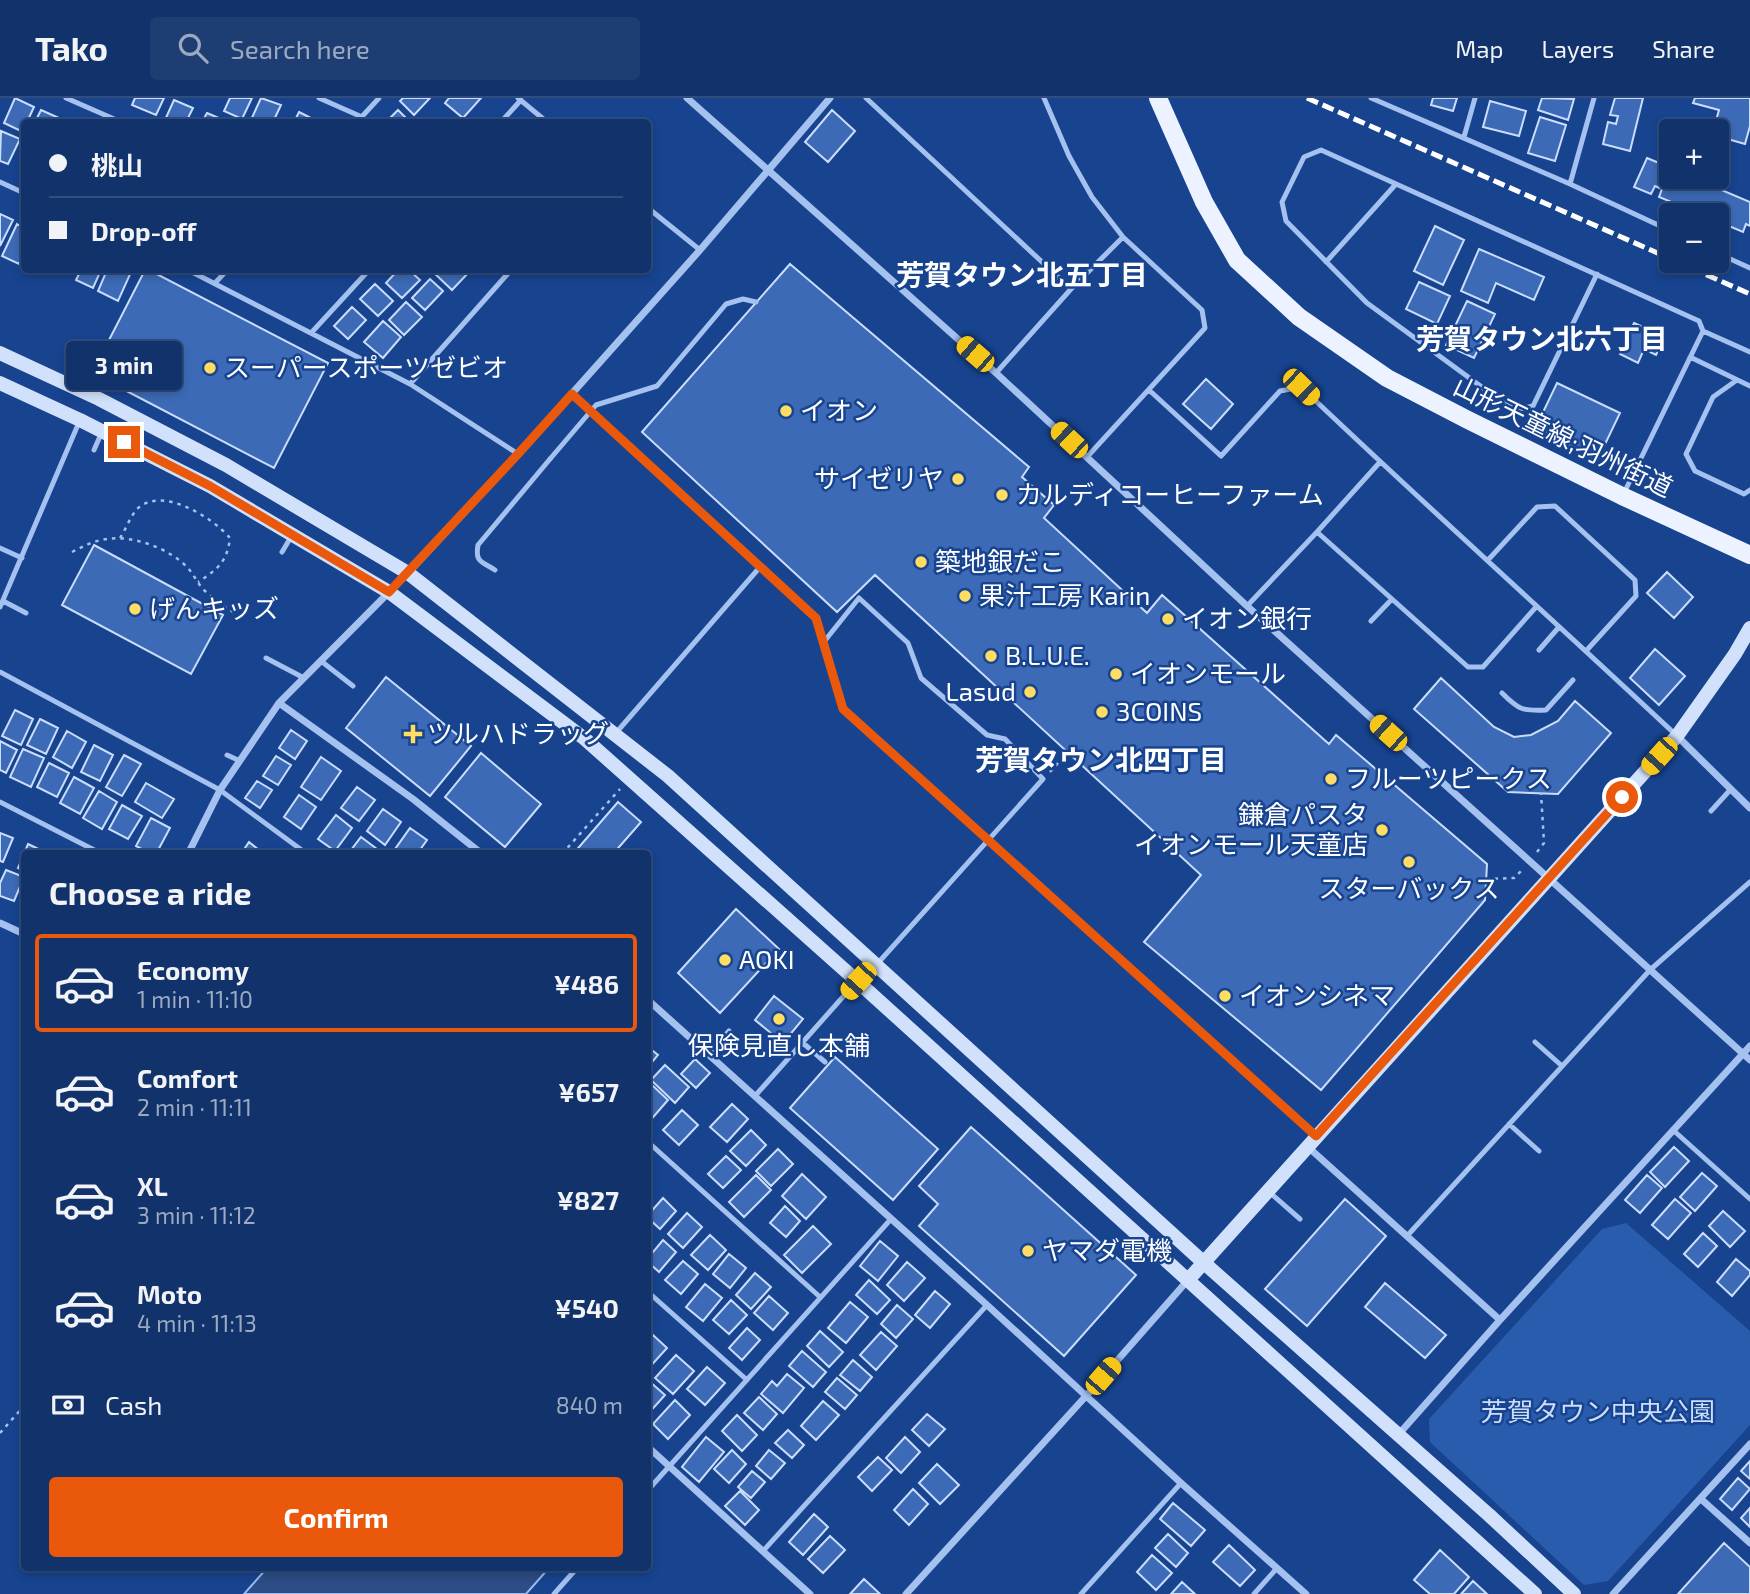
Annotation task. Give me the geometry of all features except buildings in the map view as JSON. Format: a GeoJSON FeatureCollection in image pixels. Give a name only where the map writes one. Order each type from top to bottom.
{"type":"FeatureCollection","features":[{"type":"Feature","properties":{"kind":"main road","name":"山形天童線;羽州街道"},"geometry":{"type":"LineString","coordinates":[[1158,98],[1204,202],[1237,260],[1299,317],[1387,378],[1622,496],[1750,555]]}},
{"type":"Feature","properties":{"kind":"street"},"geometry":{"type":"LineString","coordinates":[[687,98],[996,373],[1247,606],[1750,1060]]}},
{"type":"Feature","properties":{"kind":"street"},"geometry":{"type":"LineString","coordinates":[[190,850],[220,790],[279,703],[408,573],[518,454],[700,250],[830,98]]}},
{"type":"Feature","properties":{"kind":"street"},"geometry":{"type":"LineString","coordinates":[[0,353],[99,399],[226,465],[408,573],[668,776],[1203,1262],[1489,1515],[1574,1594]]}},
{"type":"Feature","properties":{"kind":"street"},"geometry":{"type":"LineString","coordinates":[[0,383],[210,486],[389,592],[585,739],[858,981],[1535,1594]]}},
{"type":"Feature","properties":{"kind":"street"},"geometry":{"type":"LineString","coordinates":[[906,1594],[1677,736],[1735,654],[1750,628]]}},
{"type":"Feature","properties":{"kind":"street"},"geometry":{"type":"LineString","coordinates":[[279,703],[413,799],[477,850]]}},
{"type":"Feature","properties":{"kind":"street"},"geometry":{"type":"LineString","coordinates":[[1677,736],[1750,808]]}},
{"type":"Feature","properties":{"kind":"street"},"geometry":{"type":"LineString","coordinates":[[0,923],[21,933]]}},
{"type":"Feature","properties":{"kind":"street"},"geometry":{"type":"LineString","coordinates":[[651,1003],[1306,1594]]}},
{"type":"Feature","properties":{"kind":"street"},"geometry":{"type":"LineString","coordinates":[[1397,1436],[1750,1046]]}},
{"type":"Feature","properties":{"kind":"street"},"geometry":{"type":"LineString","coordinates":[[1312,1141],[1407,1236],[1500,1320]]}},
{"type":"Feature","properties":{"kind":"street"},"geometry":{"type":"LineString","coordinates":[[1613,1594],[1750,1444]]}},
{"type":"Feature","properties":{"kind":"street"},"geometry":{"type":"LineString","coordinates":[[651,1450],[810,1594]]}},
{"type":"Feature","properties":{"kind":"street"},"geometry":{"type":"LineString","coordinates":[[1700,1499],[1750,1543]]}},
{"type":"Feature","properties":{"kind":"lane"},"geometry":{"type":"LineString","coordinates":[[66,98],[114,119]]}},
{"type":"Feature","properties":{"kind":"lane"},"geometry":{"type":"LineString","coordinates":[[319,98],[362,117],[379,98]]}},
{"type":"Feature","properties":{"kind":"lane"},"geometry":{"type":"LineString","coordinates":[[866,98],[1071,289]]}},
{"type":"Feature","properties":{"kind":"lane"},"geometry":{"type":"LineString","coordinates":[[1044,98],[1069,156],[1091,197],[1123,237],[1202,310],[1205,328],[1087,457]]}},
{"type":"Feature","properties":{"kind":"lane"},"geometry":{"type":"LineString","coordinates":[[1464,137],[1475,98]]}},
{"type":"Feature","properties":{"kind":"lane"},"geometry":{"type":"LineString","coordinates":[[1570,184],[1594,98]]}},
{"type":"Feature","properties":{"kind":"lane"},"geometry":{"type":"LineString","coordinates":[[503,119],[520,99],[543,119]]}},
{"type":"Feature","properties":{"kind":"lane"},"geometry":{"type":"LineString","coordinates":[[1375,99],[1659,225]]}},
{"type":"Feature","properties":{"kind":"lane"},"geometry":{"type":"LineString","coordinates":[[1597,274],[1533,405],[1520,409],[1505,404],[1367,303],[1286,221],[1282,202],[1304,157],[1321,150],[1597,274],[1699,321],[1703,331],[1750,352]]}},
{"type":"Feature","properties":{"kind":"lane"},"geometry":{"type":"LineString","coordinates":[[0,182],[21,192]]}},
{"type":"Feature","properties":{"kind":"lane"},"geometry":{"type":"LineString","coordinates":[[1326,262],[1396,184]]}},
{"type":"Feature","properties":{"kind":"lane"},"geometry":{"type":"LineString","coordinates":[[651,210],[700,250]]}},
{"type":"Feature","properties":{"kind":"lane"},"geometry":{"type":"LineString","coordinates":[[996,373],[1071,289],[1123,237]]}},
{"type":"Feature","properties":{"kind":"lane"},"geometry":{"type":"LineString","coordinates":[[1729,258],[1750,268]]}},
{"type":"Feature","properties":{"kind":"lane"},"geometry":{"type":"LineString","coordinates":[[195,273],[411,384],[518,454]]}},
{"type":"Feature","properties":{"kind":"lane"},"geometry":{"type":"LineString","coordinates":[[216,282],[224,273]]}},
{"type":"Feature","properties":{"kind":"lane"},"geometry":{"type":"LineString","coordinates":[[312,332],[366,273]]}},
{"type":"Feature","properties":{"kind":"lane"},"geometry":{"type":"LineString","coordinates":[[411,384],[508,273]]}},
{"type":"Feature","properties":{"kind":"lane"},"geometry":{"type":"LineString","coordinates":[[495,570],[478,560],[478,545],[596,405],[657,386],[726,304],[743,299],[756,302]]}},
{"type":"Feature","properties":{"kind":"lane"},"geometry":{"type":"LineString","coordinates":[[1622,496],[1703,331]]}},
{"type":"Feature","properties":{"kind":"lane"},"geometry":{"type":"LineString","coordinates":[[1690,357],[1750,386]]}},
{"type":"Feature","properties":{"kind":"lane"},"geometry":{"type":"LineString","coordinates":[[1737,380],[1713,397],[1686,454],[1695,471],[1744,494],[1750,490]]}},
{"type":"Feature","properties":{"kind":"lane"},"geometry":{"type":"LineString","coordinates":[[1149,390],[1221,456],[1280,391],[1301,387],[1677,736]]}},
{"type":"Feature","properties":{"kind":"lane"},"geometry":{"type":"LineString","coordinates":[[572,394],[816,618],[843,709],[1312,1141]]}},
{"type":"Feature","properties":{"kind":"lane"},"geometry":{"type":"LineString","coordinates":[[26,613],[1,604],[80,420]]}},
{"type":"Feature","properties":{"kind":"lane"},"geometry":{"type":"LineString","coordinates":[[94,450],[102,431]]}},
{"type":"Feature","properties":{"kind":"lane"},"geometry":{"type":"LineString","coordinates":[[1247,606],[1380,462]]}},
{"type":"Feature","properties":{"kind":"lane"},"geometry":{"type":"LineString","coordinates":[[1488,560],[1537,506],[1555,506],[1635,580],[1636,596],[1587,651]]}},
{"type":"Feature","properties":{"kind":"lane"},"geometry":{"type":"LineString","coordinates":[[1317,532],[1468,667],[1483,667],[1536,607]]}},
{"type":"Feature","properties":{"kind":"lane"},"geometry":{"type":"LineString","coordinates":[[282,552],[292,534]]}},
{"type":"Feature","properties":{"kind":"lane"},"geometry":{"type":"LineString","coordinates":[[0,548],[22,558]]}},
{"type":"Feature","properties":{"kind":"lane"},"geometry":{"type":"LineString","coordinates":[[614,734],[760,567]]}},
{"type":"Feature","properties":{"kind":"lane"},"geometry":{"type":"LineString","coordinates":[[823,643],[859,598],[908,643],[920,678],[987,735],[1005,739],[1043,779],[876,965]]}},
{"type":"Feature","properties":{"kind":"lane"},"geometry":{"type":"LineString","coordinates":[[1371,621],[1392,598]]}},
{"type":"Feature","properties":{"kind":"lane"},"geometry":{"type":"LineString","coordinates":[[1539,650],[1559,627]]}},
{"type":"Feature","properties":{"kind":"lane"},"geometry":{"type":"LineString","coordinates":[[266,658],[304,678]]}},
{"type":"Feature","properties":{"kind":"lane"},"geometry":{"type":"LineString","coordinates":[[321,660],[353,686]]}},
{"type":"Feature","properties":{"kind":"lane"},"geometry":{"type":"LineString","coordinates":[[0,672],[220,790],[302,850]]}},
{"type":"Feature","properties":{"kind":"lane"},"geometry":{"type":"LineString","coordinates":[[1502,693],[1517,707],[1530,711],[1546,710],[1573,680]]}},
{"type":"Feature","properties":{"kind":"lane"},"geometry":{"type":"LineString","coordinates":[[227,755],[240,761]]}},
{"type":"Feature","properties":{"kind":"lane"},"geometry":{"type":"LineString","coordinates":[[1711,811],[1731,789]]}},
{"type":"Feature","properties":{"kind":"lane"},"geometry":{"type":"LineString","coordinates":[[0,802],[94,850]]}},
{"type":"Feature","properties":{"kind":"lane"},"geometry":{"type":"LineString","coordinates":[[1407,1236],[1650,970],[1750,882]]}},
{"type":"Feature","properties":{"kind":"lane"},"geometry":{"type":"LineString","coordinates":[[755,1096],[858,981]]}},
{"type":"Feature","properties":{"kind":"lane"},"geometry":{"type":"LineString","coordinates":[[708,1055],[729,1031]]}},
{"type":"Feature","properties":{"kind":"lane"},"geometry":{"type":"LineString","coordinates":[[1535,1042],[1562,1066]]}},
{"type":"Feature","properties":{"kind":"lane"},"geometry":{"type":"LineString","coordinates":[[803,1043],[825,1062]]}},
{"type":"Feature","properties":{"kind":"lane"},"geometry":{"type":"LineString","coordinates":[[1509,1124],[1539,1151]]}},
{"type":"Feature","properties":{"kind":"lane"},"geometry":{"type":"LineString","coordinates":[[1673,1130],[1750,1199]]}},
{"type":"Feature","properties":{"kind":"lane"},"geometry":{"type":"LineString","coordinates":[[651,1145],[820,1297]]}},
{"type":"Feature","properties":{"kind":"lane"},"geometry":{"type":"LineString","coordinates":[[651,1152],[654,1148]]}},
{"type":"Feature","properties":{"kind":"lane"},"geometry":{"type":"LineString","coordinates":[[1267,1191],[1300,1219]]}},
{"type":"Feature","properties":{"kind":"lane"},"geometry":{"type":"LineString","coordinates":[[651,1487],[891,1219]]}},
{"type":"Feature","properties":{"kind":"lane"},"geometry":{"type":"LineString","coordinates":[[651,1295],[747,1380]]}},
{"type":"Feature","properties":{"kind":"lane"},"geometry":{"type":"LineString","coordinates":[[763,1551],[987,1304]]}},
{"type":"Feature","properties":{"kind":"lane"},"geometry":{"type":"LineString","coordinates":[[1081,1594],[1181,1483]]}},
{"type":"Feature","properties":{"kind":"lane"},"geometry":{"type":"LineString","coordinates":[[1254,1594],[1277,1568]]}},
{"type":"Feature","properties":{"kind":"lane"},"geometry":{"type":"LineString","coordinates":[[554,1594],[574,1571]]}},
{"type":"Feature","properties":{"kind":"path"},"geometry":{"type":"LineString","coordinates":[[120,538],[135,511],[155,502],[178,504],[204,515],[221,526],[230,538],[229,549],[221,566],[198,582]]}},
{"type":"Feature","properties":{"kind":"path"},"geometry":{"type":"LineString","coordinates":[[72,552],[91,542],[106,539],[120,538],[145,544],[163,551],[188,569],[203,589],[235,613]]}},
{"type":"Feature","properties":{"kind":"path"},"geometry":{"type":"LineString","coordinates":[[1043,779],[1068,752]]}},
{"type":"Feature","properties":{"kind":"path"},"geometry":{"type":"LineString","coordinates":[[566,850],[629,779]]}},
{"type":"Feature","properties":{"kind":"path"},"geometry":{"type":"LineString","coordinates":[[0,1433],[21,1409]]}},
{"type":"Feature","properties":{"kind":"green space","name":"芳賀タウン中央公園"},"geometry":{"type":"Polygon","coordinates":[[[1626,1223],[1750,1331],[1750,1425],[1608,1581],[1584,1585],[1430,1442],[1429,1419],[1602,1229],[1626,1223]]]}},
{"type":"Feature","properties":{"kind":"shaded area"},"geometry":{"type":"Polygon","coordinates":[[[264,1571],[546,1571],[526,1594],[244,1594],[264,1571]]]}},
{"type":"Feature","properties":{"kind":"railway"},"geometry":{"type":"LineString","coordinates":[[1307,98],[1659,254]]}},
{"type":"Feature","properties":{"kind":"railway"},"geometry":{"type":"LineString","coordinates":[[1702,273],[1750,294]]}},
{"type":"Feature","properties":{"kind":"place","name":"スーパースポーツゼビオ"},"geometry":{"type":"Point","coordinates":[210,368]}},
{"type":"Feature","properties":{"kind":"place","name":"イオン"},"geometry":{"type":"Point","coordinates":[786,411]}},
{"type":"Feature","properties":{"kind":"place","name":"サイゼリヤ"},"geometry":{"type":"Point","coordinates":[958,479]}},
{"type":"Feature","properties":{"kind":"place","name":"カルディコーヒーファーム"},"geometry":{"type":"Point","coordinates":[1002,495]}},
{"type":"Feature","properties":{"kind":"place","name":"築地銀だこ"},"geometry":{"type":"Point","coordinates":[921,562]}},
{"type":"Feature","properties":{"kind":"place","name":"果汁工房 Karin"},"geometry":{"type":"Point","coordinates":[965,596]}},
{"type":"Feature","properties":{"kind":"place","name":"げんキッズ"},"geometry":{"type":"Point","coordinates":[135,609]}},
{"type":"Feature","properties":{"kind":"place","name":"イオン銀行"},"geometry":{"type":"Point","coordinates":[1168,619]}},
{"type":"Feature","properties":{"kind":"place","name":"B.L.U.E."},"geometry":{"type":"Point","coordinates":[991,656]}},
{"type":"Feature","properties":{"kind":"place","name":"イオンモール"},"geometry":{"type":"Point","coordinates":[1116,674]}},
{"type":"Feature","properties":{"kind":"place","name":"Lasud"},"geometry":{"type":"Point","coordinates":[1030,692]}},
{"type":"Feature","properties":{"kind":"place","name":"3COINS"},"geometry":{"type":"Point","coordinates":[1102,712]}},
{"type":"Feature","properties":{"kind":"place","name":"ツルハドラッグ"},"geometry":{"type":"Point","coordinates":[413,734]}},
{"type":"Feature","properties":{"kind":"place","name":"フルーツピークス"},"geometry":{"type":"Point","coordinates":[1331,779]}},
{"type":"Feature","properties":{"kind":"place","name":"鎌倉パスタ イオンモール天童店"},"geometry":{"type":"Point","coordinates":[1382,830]}},
{"type":"Feature","properties":{"kind":"place","name":"スターバックス"},"geometry":{"type":"Point","coordinates":[1409,862]}},
{"type":"Feature","properties":{"kind":"place","name":"AOKI"},"geometry":{"type":"Point","coordinates":[725,960]}},
{"type":"Feature","properties":{"kind":"place","name":"イオンシネマ"},"geometry":{"type":"Point","coordinates":[1225,996]}},
{"type":"Feature","properties":{"kind":"place","name":"保険見直し本舗"},"geometry":{"type":"Point","coordinates":[779,1019]}},
{"type":"Feature","properties":{"kind":"place","name":"ヤマダ電機"},"geometry":{"type":"Point","coordinates":[1028,1251]}},
{"type":"Feature","properties":{"kind":"district","name":"芳賀タウン北五丁目"},"geometry":{"type":"Point","coordinates":[1022,275]}},
{"type":"Feature","properties":{"kind":"district","name":"芳賀タウン北六丁目"},"geometry":{"type":"Point","coordinates":[1542,339]}},
{"type":"Feature","properties":{"kind":"district","name":"芳賀タウン北四丁目"},"geometry":{"type":"Point","coordinates":[1101,760]}},
{"type":"Feature","properties":{"kind":"route"},"geometry":{"type":"LineString","coordinates":[[124,442],[210,486],[389,592],[572,394],[816,618],[843,709],[1316,1136],[1622,797]]}}]}
